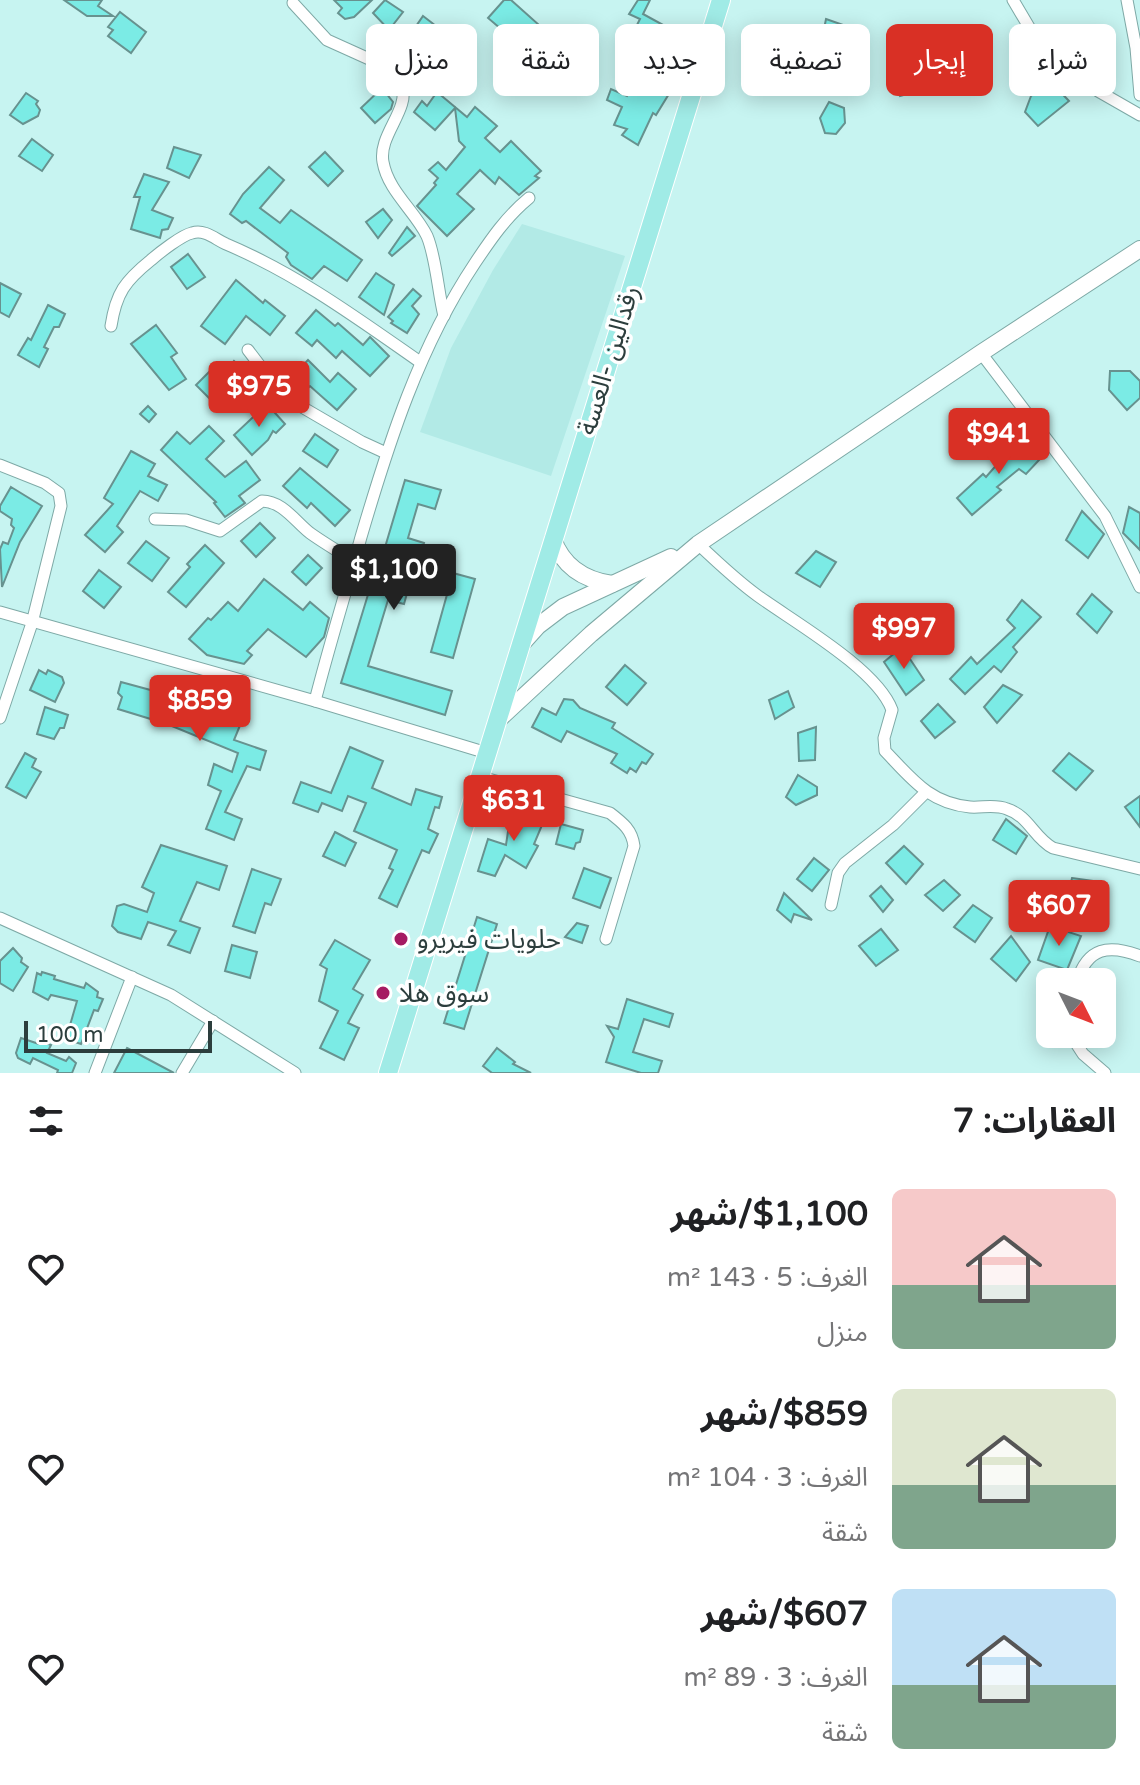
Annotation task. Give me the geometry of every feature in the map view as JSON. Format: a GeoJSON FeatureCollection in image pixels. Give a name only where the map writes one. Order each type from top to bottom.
{"type":"FeatureCollection","features":[{"type":"Feature","properties":{"kind":"main road","name":"رقدالين -العسة"},"geometry":{"type":"LineString","coordinates":[[388,1073],[721,0]]}},
{"type":"Feature","properties":{"kind":"street"},"geometry":{"type":"LineString","coordinates":[[1013,0],[1042,49],[1098,91],[1140,115]]}},
{"type":"Feature","properties":{"kind":"street"},"geometry":{"type":"LineString","coordinates":[[1127,0],[1136,48],[1140,95]]}},
{"type":"Feature","properties":{"kind":"street"},"geometry":{"type":"LineString","coordinates":[[293,3],[327,40],[378,63],[402,85],[404,92],[384,145],[384,166],[427,237],[444,316]]}},
{"type":"Feature","properties":{"kind":"street"},"geometry":{"type":"LineString","coordinates":[[315,701],[386,453],[420,362],[466,277],[501,225],[529,198]]}},
{"type":"Feature","properties":{"kind":"street"},"geometry":{"type":"LineString","coordinates":[[111,326],[115,302],[131,277],[154,257],[192,233],[207,233],[263,259],[300,281],[420,362]]}},
{"type":"Feature","properties":{"kind":"street"},"geometry":{"type":"LineString","coordinates":[[497,721],[591,634],[698,544],[1140,249]]}},
{"type":"Feature","properties":{"kind":"street"},"geometry":{"type":"LineString","coordinates":[[248,350],[283,396],[386,453]]}},
{"type":"Feature","properties":{"kind":"street"},"geometry":{"type":"LineString","coordinates":[[981,353],[1105,516],[1140,587]]}},
{"type":"Feature","properties":{"kind":"street"},"geometry":{"type":"LineString","coordinates":[[0,465],[45,483],[59,493],[61,506],[32,623],[0,718]]}},
{"type":"Feature","properties":{"kind":"street"},"geometry":{"type":"LineString","coordinates":[[155,519],[186,520],[220,531],[262,501],[269,501],[310,533],[354,561]]}},
{"type":"Feature","properties":{"kind":"street"},"geometry":{"type":"LineString","coordinates":[[553,539],[557,552],[570,567],[596,582],[614,585]]}},
{"type":"Feature","properties":{"kind":"street"},"geometry":{"type":"LineString","coordinates":[[519,647],[551,615],[698,544]]}},
{"type":"Feature","properties":{"kind":"street"},"geometry":{"type":"LineString","coordinates":[[698,544],[757,596],[808,628],[880,688],[892,710],[884,738],[885,751],[936,800],[952,805],[1005,808],[1023,817],[1045,844],[1053,848],[1140,869]]}},
{"type":"Feature","properties":{"kind":"street"},"geometry":{"type":"LineString","coordinates":[[0,612],[487,753]]}},
{"type":"Feature","properties":{"kind":"street"},"geometry":{"type":"LineString","coordinates":[[481,777],[610,813],[623,822],[633,835],[634,846],[606,939]]}},
{"type":"Feature","properties":{"kind":"street"},"geometry":{"type":"LineString","coordinates":[[831,905],[838,873],[845,863],[893,825],[926,792]]}},
{"type":"Feature","properties":{"kind":"street"},"geometry":{"type":"LineString","coordinates":[[0,918],[171,995],[295,1073]]}},
{"type":"Feature","properties":{"kind":"street"},"geometry":{"type":"LineString","coordinates":[[1084,968],[1099,951],[1117,949],[1140,956]]}},
{"type":"Feature","properties":{"kind":"street"},"geometry":{"type":"LineString","coordinates":[[95,1073],[132,977]]}},
{"type":"Feature","properties":{"kind":"street"},"geometry":{"type":"LineString","coordinates":[[182,1073],[213,1021]]}},
{"type":"Feature","properties":{"kind":"street"},"geometry":{"type":"LineString","coordinates":[[1079,1048],[1105,1073]]}},
{"type":"Feature","properties":{"kind":"shaded area"},"geometry":{"type":"Polygon","coordinates":[[[522,224],[625,256],[551,476],[420,432],[451,348],[522,224]]]}},
{"type":"Feature","properties":{"kind":"building"},"geometry":{"type":"Polygon","coordinates":[[[64,0],[102,0],[98,6],[113,16],[87,16],[64,0]]]}},
{"type":"Feature","properties":{"kind":"building"},"geometry":{"type":"Polygon","coordinates":[[[334,0],[372,0],[354,17],[345,19],[338,13],[342,8],[334,0]]]}},
{"type":"Feature","properties":{"kind":"building"},"geometry":{"type":"Polygon","coordinates":[[[385,0],[403,12],[394,24],[383,24],[373,13],[385,0]]]}},
{"type":"Feature","properties":{"kind":"building"},"geometry":{"type":"Polygon","coordinates":[[[504,0],[511,0],[538,24],[495,24],[488,18],[504,0]]]}},
{"type":"Feature","properties":{"kind":"building"},"geometry":{"type":"Polygon","coordinates":[[[638,0],[650,0],[643,14],[661,24],[638,24],[640,19],[629,14],[638,0]]]}},
{"type":"Feature","properties":{"kind":"building"},"geometry":{"type":"Polygon","coordinates":[[[120,12],[146,32],[131,53],[108,36],[113,30],[108,27],[120,12]]]}},
{"type":"Feature","properties":{"kind":"building"},"geometry":{"type":"Polygon","coordinates":[[[423,16],[433,24],[418,24],[423,16]]]}},
{"type":"Feature","properties":{"kind":"building"},"geometry":{"type":"Polygon","coordinates":[[[611,89],[615,91],[615,96],[668,96],[656,115],[653,113],[638,145],[622,135],[627,129],[614,125],[622,107],[607,100],[611,89]]]}},
{"type":"Feature","properties":{"kind":"building"},"geometry":{"type":"Polygon","coordinates":[[[26,93],[38,101],[36,104],[40,110],[38,116],[23,124],[10,115],[26,93]]]}},
{"type":"Feature","properties":{"kind":"building"},"geometry":{"type":"Polygon","coordinates":[[[374,96],[388,96],[393,102],[391,109],[375,123],[361,108],[374,96]]]}},
{"type":"Feature","properties":{"kind":"building"},"geometry":{"type":"Polygon","coordinates":[[[434,96],[442,96],[467,117],[475,107],[497,126],[485,138],[500,152],[511,141],[541,171],[535,176],[539,178],[519,195],[499,177],[495,184],[480,170],[457,194],[474,209],[447,236],[417,206],[436,185],[434,183],[438,178],[429,170],[438,162],[446,170],[465,147],[459,141],[455,108],[435,130],[414,112],[422,101],[427,106],[434,96]]]}},
{"type":"Feature","properties":{"kind":"building"},"geometry":{"type":"Polygon","coordinates":[[[1031,96],[1064,96],[1069,101],[1038,126],[1025,112],[1031,96]]]}},
{"type":"Feature","properties":{"kind":"building"},"geometry":{"type":"Polygon","coordinates":[[[829,102],[844,108],[845,123],[836,134],[825,133],[820,118],[829,102]]]}},
{"type":"Feature","properties":{"kind":"building"},"geometry":{"type":"Polygon","coordinates":[[[32,139],[53,155],[42,171],[19,156],[32,139]]]}},
{"type":"Feature","properties":{"kind":"building"},"geometry":{"type":"Polygon","coordinates":[[[174,147],[201,155],[189,178],[167,168],[174,147]]]}},
{"type":"Feature","properties":{"kind":"building"},"geometry":{"type":"Polygon","coordinates":[[[325,152],[343,171],[328,186],[309,167],[325,152]]]}},
{"type":"Feature","properties":{"kind":"building"},"geometry":{"type":"Polygon","coordinates":[[[269,167],[284,180],[260,208],[280,223],[291,210],[362,260],[347,281],[324,266],[312,279],[291,265],[286,257],[288,253],[246,221],[242,223],[230,214],[243,194],[269,167]]]}},
{"type":"Feature","properties":{"kind":"building"},"geometry":{"type":"Polygon","coordinates":[[[144,174],[169,182],[152,210],[173,218],[168,229],[162,230],[160,238],[131,229],[140,197],[134,197],[144,174]]]}},
{"type":"Feature","properties":{"kind":"building"},"geometry":{"type":"Polygon","coordinates":[[[383,209],[392,220],[378,238],[366,222],[383,209]]]}},
{"type":"Feature","properties":{"kind":"building"},"geometry":{"type":"Polygon","coordinates":[[[407,227],[415,236],[392,256],[389,253],[407,227]]]}},
{"type":"Feature","properties":{"kind":"building"},"geometry":{"type":"Polygon","coordinates":[[[188,254],[205,277],[187,289],[171,267],[188,254]]]}},
{"type":"Feature","properties":{"kind":"building"},"geometry":{"type":"Polygon","coordinates":[[[376,273],[394,285],[384,315],[359,297],[376,273]]]}},
{"type":"Feature","properties":{"kind":"building"},"geometry":{"type":"Polygon","coordinates":[[[236,280],[263,303],[265,300],[285,316],[270,335],[246,316],[225,344],[201,326],[236,280]]]}},
{"type":"Feature","properties":{"kind":"building"},"geometry":{"type":"Polygon","coordinates":[[[0,283],[21,294],[9,317],[0,312],[0,283]]]}},
{"type":"Feature","properties":{"kind":"building"},"geometry":{"type":"Polygon","coordinates":[[[413,289],[421,296],[412,306],[419,314],[407,333],[391,323],[393,321],[388,317],[413,289]]]}},
{"type":"Feature","properties":{"kind":"building"},"geometry":{"type":"Polygon","coordinates":[[[48,305],[65,314],[44,347],[48,349],[39,367],[18,355],[28,338],[31,340],[48,305]]]}},
{"type":"Feature","properties":{"kind":"building"},"geometry":{"type":"Polygon","coordinates":[[[316,310],[335,326],[338,323],[363,345],[370,337],[389,356],[370,376],[342,351],[336,358],[317,340],[312,346],[296,333],[316,310]]]}},
{"type":"Feature","properties":{"kind":"building"},"geometry":{"type":"Polygon","coordinates":[[[156,325],[177,353],[171,357],[186,379],[169,390],[131,344],[156,325]]]}},
{"type":"Feature","properties":{"kind":"building"},"geometry":{"type":"Polygon","coordinates":[[[308,360],[330,382],[338,373],[356,389],[337,410],[310,386],[300,396],[287,382],[308,360]]]}},
{"type":"Feature","properties":{"kind":"building"},"geometry":{"type":"Polygon","coordinates":[[[234,361],[248,373],[239,383],[234,378],[212,401],[196,385],[216,365],[224,373],[234,361]]]}},
{"type":"Feature","properties":{"kind":"building"},"geometry":{"type":"Polygon","coordinates":[[[1110,371],[1130,371],[1140,381],[1140,398],[1127,410],[1109,390],[1110,371]]]}},
{"type":"Feature","properties":{"kind":"building"},"geometry":{"type":"Polygon","coordinates":[[[267,404],[285,424],[276,433],[273,431],[252,455],[234,435],[267,404]]]}},
{"type":"Feature","properties":{"kind":"building"},"geometry":{"type":"Polygon","coordinates":[[[148,406],[156,414],[149,422],[140,414],[148,406]]]}},
{"type":"Feature","properties":{"kind":"building"},"geometry":{"type":"Polygon","coordinates":[[[209,426],[224,441],[206,459],[225,477],[246,461],[260,480],[239,496],[245,503],[225,517],[216,502],[161,450],[177,432],[190,444],[209,426]]]}},
{"type":"Feature","properties":{"kind":"building"},"geometry":{"type":"Polygon","coordinates":[[[315,434],[338,450],[327,467],[303,451],[315,434]]]}},
{"type":"Feature","properties":{"kind":"building"},"geometry":{"type":"Polygon","coordinates":[[[1021,437],[1040,459],[1026,474],[1019,469],[997,487],[1001,490],[972,515],[957,498],[983,474],[986,477],[1021,437]]]}},
{"type":"Feature","properties":{"kind":"building"},"geometry":{"type":"Polygon","coordinates":[[[131,451],[155,464],[148,476],[167,485],[158,501],[140,491],[117,526],[123,532],[105,552],[85,535],[113,504],[104,498],[131,451]]]}},
{"type":"Feature","properties":{"kind":"building"},"geometry":{"type":"Polygon","coordinates":[[[300,468],[350,510],[335,526],[311,503],[307,508],[283,486],[300,468]]]}},
{"type":"Feature","properties":{"kind":"building"},"geometry":{"type":"Polygon","coordinates":[[[405,480],[441,490],[435,509],[418,504],[408,538],[424,543],[418,564],[408,561],[401,583],[409,586],[404,604],[388,600],[368,666],[452,691],[445,715],[341,683],[374,575],[393,581],[398,558],[383,554],[405,480]]]}},
{"type":"Feature","properties":{"kind":"building"},"geometry":{"type":"Polygon","coordinates":[[[11,487],[42,506],[20,542],[2,587],[0,549],[3,542],[8,544],[14,528],[12,519],[0,511],[0,506],[11,487]]]}},
{"type":"Feature","properties":{"kind":"building"},"geometry":{"type":"Polygon","coordinates":[[[1129,507],[1140,513],[1140,550],[1123,533],[1129,507]]]}},
{"type":"Feature","properties":{"kind":"building"},"geometry":{"type":"Polygon","coordinates":[[[1082,511],[1104,534],[1088,558],[1066,540],[1082,511]]]}},
{"type":"Feature","properties":{"kind":"building"},"geometry":{"type":"Polygon","coordinates":[[[260,523],[275,538],[256,557],[241,541],[260,523]]]}},
{"type":"Feature","properties":{"kind":"building"},"geometry":{"type":"Polygon","coordinates":[[[146,541],[169,558],[152,581],[128,563],[146,541]]]}},
{"type":"Feature","properties":{"kind":"building"},"geometry":{"type":"Polygon","coordinates":[[[205,545],[224,563],[186,607],[168,592],[205,545]]]}},
{"type":"Feature","properties":{"kind":"building"},"geometry":{"type":"Polygon","coordinates":[[[816,551],[836,562],[820,587],[796,573],[816,551]]]}},
{"type":"Feature","properties":{"kind":"building"},"geometry":{"type":"Polygon","coordinates":[[[308,555],[322,568],[306,585],[292,572],[308,555]]]}},
{"type":"Feature","properties":{"kind":"building"},"geometry":{"type":"Polygon","coordinates":[[[99,570],[121,587],[104,608],[83,591],[99,570]]]}},
{"type":"Feature","properties":{"kind":"building"},"geometry":{"type":"Polygon","coordinates":[[[453,573],[475,579],[453,658],[431,652],[453,573]]]}},
{"type":"Feature","properties":{"kind":"building"},"geometry":{"type":"Polygon","coordinates":[[[264,579],[303,610],[310,602],[329,618],[324,637],[306,657],[268,629],[247,651],[252,655],[244,664],[207,655],[189,639],[228,602],[238,611],[264,579]]]}},
{"type":"Feature","properties":{"kind":"building"},"geometry":{"type":"Polygon","coordinates":[[[1092,594],[1112,612],[1097,633],[1077,614],[1092,594]]]}},
{"type":"Feature","properties":{"kind":"building"},"geometry":{"type":"Polygon","coordinates":[[[1022,600],[1041,617],[1013,647],[1017,652],[1001,672],[994,666],[965,694],[950,679],[971,657],[977,664],[1015,628],[1007,620],[1022,600]]]}},
{"type":"Feature","properties":{"kind":"building"},"geometry":{"type":"Polygon","coordinates":[[[902,647],[924,680],[906,695],[884,662],[902,647]]]}},
{"type":"Feature","properties":{"kind":"building"},"geometry":{"type":"Polygon","coordinates":[[[625,665],[646,683],[627,705],[606,687],[625,665]]]}},
{"type":"Feature","properties":{"kind":"building"},"geometry":{"type":"Polygon","coordinates":[[[39,670],[46,674],[48,670],[62,677],[64,683],[55,702],[30,690],[39,670]]]}},
{"type":"Feature","properties":{"kind":"building"},"geometry":{"type":"Polygon","coordinates":[[[121,682],[213,707],[211,711],[241,723],[234,740],[266,751],[260,770],[247,766],[225,812],[242,819],[234,840],[206,829],[221,791],[208,785],[214,764],[232,772],[238,753],[167,724],[118,709],[122,697],[118,693],[121,682]]]}},
{"type":"Feature","properties":{"kind":"building"},"geometry":{"type":"Polygon","coordinates":[[[1003,685],[1022,695],[997,723],[984,707],[1003,685]]]}},
{"type":"Feature","properties":{"kind":"building"},"geometry":{"type":"Polygon","coordinates":[[[788,691],[794,707],[775,719],[769,700],[788,691]]]}},
{"type":"Feature","properties":{"kind":"building"},"geometry":{"type":"Polygon","coordinates":[[[564,699],[573,700],[580,708],[615,723],[612,728],[653,754],[646,764],[642,762],[636,772],[630,768],[627,773],[611,763],[617,754],[567,731],[561,742],[532,727],[542,708],[556,715],[564,699]]]}},
{"type":"Feature","properties":{"kind":"building"},"geometry":{"type":"Polygon","coordinates":[[[938,704],[955,722],[935,738],[921,721],[938,704]]]}},
{"type":"Feature","properties":{"kind":"building"},"geometry":{"type":"Polygon","coordinates":[[[45,707],[68,715],[64,728],[60,728],[54,739],[37,734],[45,707]]]}},
{"type":"Feature","properties":{"kind":"building"},"geometry":{"type":"Polygon","coordinates":[[[816,727],[815,760],[799,761],[798,733],[816,727]]]}},
{"type":"Feature","properties":{"kind":"building"},"geometry":{"type":"Polygon","coordinates":[[[350,747],[383,761],[372,788],[411,805],[416,789],[442,797],[439,808],[435,807],[428,829],[438,834],[429,853],[422,850],[397,907],[379,898],[393,870],[389,868],[397,850],[354,831],[366,803],[348,796],[342,811],[322,803],[318,812],[293,803],[301,782],[331,793],[350,747]]]}},
{"type":"Feature","properties":{"kind":"building"},"geometry":{"type":"Polygon","coordinates":[[[25,753],[36,759],[32,767],[41,772],[26,798],[6,787],[25,753]]]}},
{"type":"Feature","properties":{"kind":"building"},"geometry":{"type":"Polygon","coordinates":[[[1069,753],[1093,771],[1076,790],[1053,771],[1069,753]]]}},
{"type":"Feature","properties":{"kind":"building"},"geometry":{"type":"Polygon","coordinates":[[[798,775],[817,787],[817,795],[796,805],[786,797],[798,775]]]}},
{"type":"Feature","properties":{"kind":"building"},"geometry":{"type":"Polygon","coordinates":[[[1140,796],[1140,827],[1125,807],[1140,796]]]}},
{"type":"Feature","properties":{"kind":"building"},"geometry":{"type":"Polygon","coordinates":[[[521,809],[545,818],[534,844],[538,846],[526,868],[505,855],[495,876],[478,871],[488,839],[506,845],[510,818],[517,819],[521,809]]]}},
{"type":"Feature","properties":{"kind":"building"},"geometry":{"type":"Polygon","coordinates":[[[1006,819],[1027,836],[1016,854],[993,840],[1006,819]]]}},
{"type":"Feature","properties":{"kind":"building"},"geometry":{"type":"Polygon","coordinates":[[[561,824],[583,830],[580,842],[574,849],[556,844],[561,824]]]}},
{"type":"Feature","properties":{"kind":"building"},"geometry":{"type":"Polygon","coordinates":[[[335,832],[356,843],[345,866],[323,856],[335,832]]]}},
{"type":"Feature","properties":{"kind":"building"},"geometry":{"type":"Polygon","coordinates":[[[161,845],[227,866],[219,890],[197,882],[180,921],[200,928],[190,953],[168,945],[176,931],[148,922],[141,939],[118,932],[112,926],[117,906],[124,904],[147,912],[154,893],[142,887],[161,845]]]}},
{"type":"Feature","properties":{"kind":"building"},"geometry":{"type":"Polygon","coordinates":[[[904,846],[923,864],[906,884],[886,863],[904,846]]]}},
{"type":"Feature","properties":{"kind":"building"},"geometry":{"type":"Polygon","coordinates":[[[814,858],[829,870],[812,891],[797,879],[814,858]]]}},
{"type":"Feature","properties":{"kind":"building"},"geometry":{"type":"Polygon","coordinates":[[[584,868],[611,878],[600,908],[573,898],[584,868]]]}},
{"type":"Feature","properties":{"kind":"building"},"geometry":{"type":"Polygon","coordinates":[[[252,869],[281,879],[271,905],[265,903],[255,933],[233,926],[252,869]]]}},
{"type":"Feature","properties":{"kind":"building"},"geometry":{"type":"Polygon","coordinates":[[[1072,878],[1094,881],[1090,917],[1057,905],[1063,893],[1068,896],[1072,878]]]}},
{"type":"Feature","properties":{"kind":"building"},"geometry":{"type":"Polygon","coordinates":[[[944,880],[960,895],[943,911],[925,895],[944,880]]]}},
{"type":"Feature","properties":{"kind":"building"},"geometry":{"type":"Polygon","coordinates":[[[1028,884],[1042,898],[1025,915],[1010,901],[1028,884]]]}},
{"type":"Feature","properties":{"kind":"building"},"geometry":{"type":"Polygon","coordinates":[[[881,886],[893,900],[883,912],[870,896],[881,886]]]}},
{"type":"Feature","properties":{"kind":"building"},"geometry":{"type":"Polygon","coordinates":[[[784,893],[812,920],[794,914],[791,922],[777,910],[784,893]]]}},
{"type":"Feature","properties":{"kind":"building"},"geometry":{"type":"Polygon","coordinates":[[[973,905],[992,918],[975,942],[954,927],[973,905]]]}},
{"type":"Feature","properties":{"kind":"building"},"geometry":{"type":"Polygon","coordinates":[[[477,917],[497,924],[464,1029],[444,1023],[477,917]]]}},
{"type":"Feature","properties":{"kind":"building"},"geometry":{"type":"Polygon","coordinates":[[[577,923],[588,926],[582,943],[565,937],[577,923]]]}},
{"type":"Feature","properties":{"kind":"building"},"geometry":{"type":"Polygon","coordinates":[[[1050,926],[1081,936],[1068,968],[1038,960],[1050,926]]]}},
{"type":"Feature","properties":{"kind":"building"},"geometry":{"type":"Polygon","coordinates":[[[881,929],[898,950],[876,966],[859,946],[881,929]]]}},
{"type":"Feature","properties":{"kind":"building"},"geometry":{"type":"Polygon","coordinates":[[[1011,936],[1030,962],[1016,981],[991,959],[1011,936]]]}},
{"type":"Feature","properties":{"kind":"building"},"geometry":{"type":"Polygon","coordinates":[[[335,940],[370,960],[353,989],[363,995],[348,1023],[359,1028],[344,1060],[320,1048],[338,1011],[319,1001],[327,969],[320,965],[335,940]]]}},
{"type":"Feature","properties":{"kind":"building"},"geometry":{"type":"Polygon","coordinates":[[[232,945],[257,952],[250,978],[225,971],[232,945]]]}},
{"type":"Feature","properties":{"kind":"building"},"geometry":{"type":"Polygon","coordinates":[[[13,948],[28,967],[13,991],[0,983],[0,961],[13,948]]]}},
{"type":"Feature","properties":{"kind":"building"},"geometry":{"type":"Polygon","coordinates":[[[42,972],[84,988],[86,983],[98,992],[97,997],[103,999],[98,1011],[94,1010],[81,1044],[66,1039],[77,1001],[51,995],[48,1000],[33,992],[37,973],[41,975],[42,972]]]}},
{"type":"Feature","properties":{"kind":"building"},"geometry":{"type":"Polygon","coordinates":[[[627,999],[673,1014],[669,1027],[644,1019],[633,1052],[662,1061],[658,1073],[641,1073],[606,1062],[614,1037],[607,1026],[618,1029],[627,999]]]}},
{"type":"Feature","properties":{"kind":"building"},"geometry":{"type":"Polygon","coordinates":[[[21,1038],[51,1045],[47,1053],[66,1061],[69,1057],[76,1063],[72,1073],[57,1073],[58,1070],[33,1058],[30,1064],[18,1058],[16,1053],[21,1038]]]}},
{"type":"Feature","properties":{"kind":"building"},"geometry":{"type":"Polygon","coordinates":[[[127,1048],[174,1073],[114,1073],[127,1048]]]}},
{"type":"Feature","properties":{"kind":"building"},"geometry":{"type":"Polygon","coordinates":[[[497,1048],[515,1062],[513,1064],[531,1073],[492,1073],[483,1066],[497,1048]]]}},
{"type":"Feature","properties":{"kind":"place","name":"حلويات فيريرو"},"geometry":{"type":"Point","coordinates":[401,939]}},
{"type":"Feature","properties":{"kind":"place","name":"سوق هلا"},"geometry":{"type":"Point","coordinates":[383,993]}}]}
